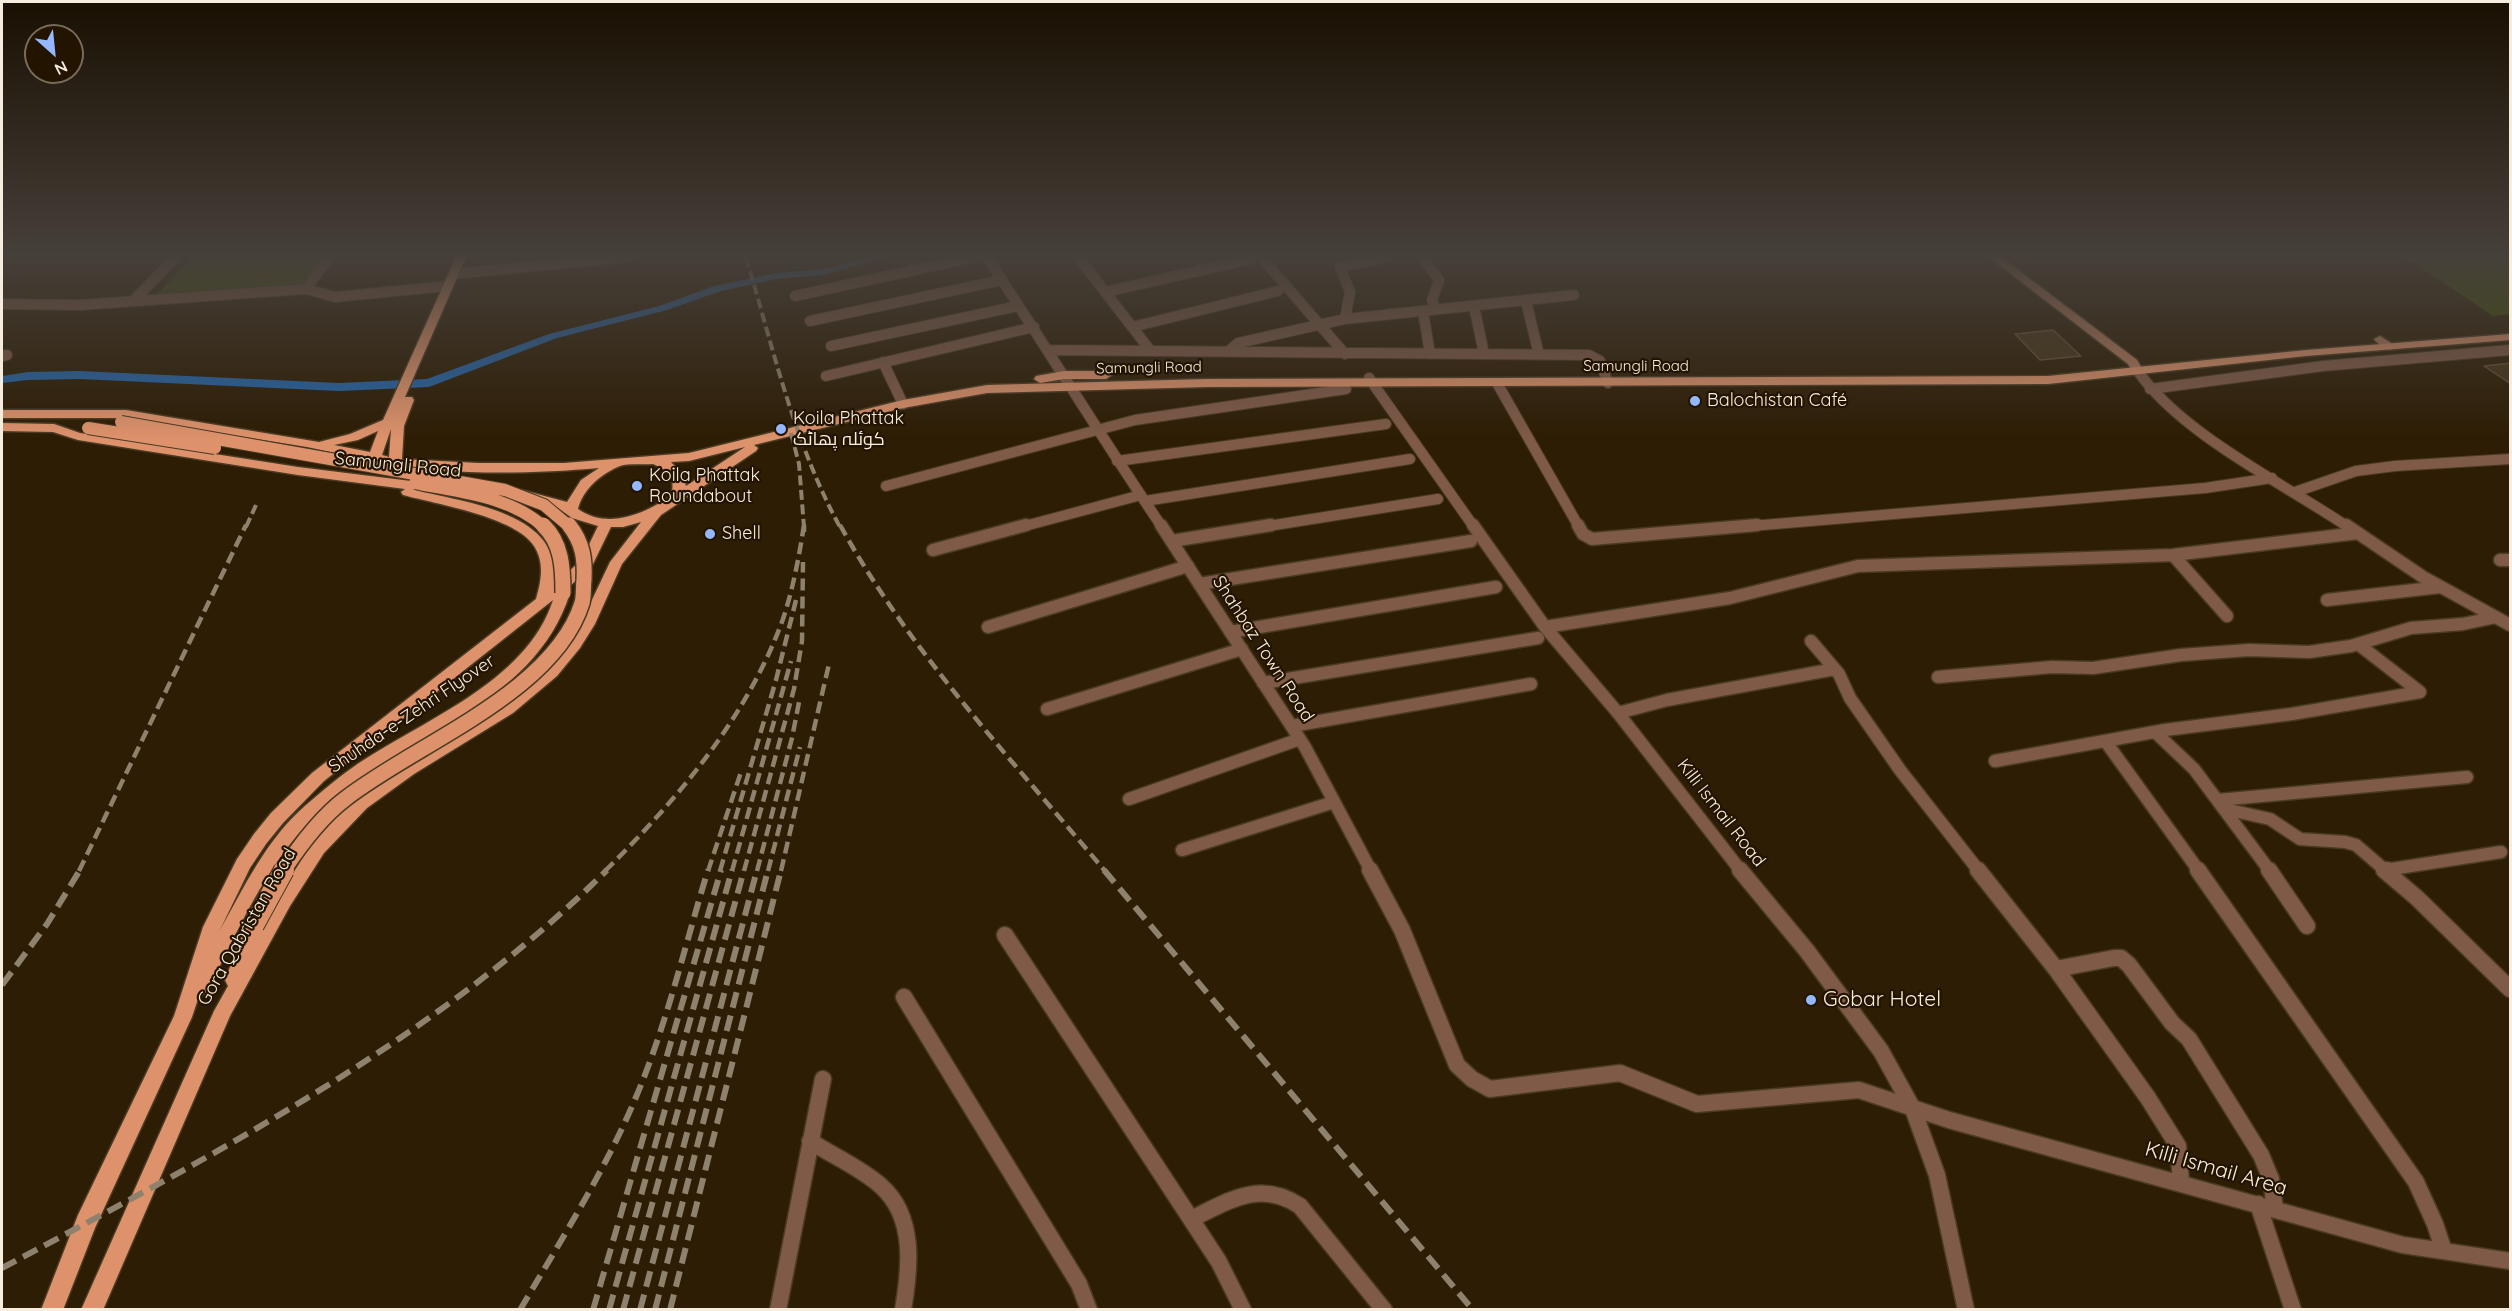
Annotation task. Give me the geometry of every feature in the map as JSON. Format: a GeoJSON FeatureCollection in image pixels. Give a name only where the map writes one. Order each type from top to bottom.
{"type":"FeatureCollection","features":[{"type":"Feature","properties":{"kind":"main road"},"geometry":{"type":"LineString","coordinates":[[395,462],[398,426],[407,392],[436,318]]}},
{"type":"Feature","properties":{"kind":"main road"},"geometry":{"type":"LineString","coordinates":[[416,369],[438,318]]}},
{"type":"Feature","properties":{"kind":"main road"},"geometry":{"type":"LineString","coordinates":[[2074,318],[2135,366]]}},
{"type":"Feature","properties":{"kind":"main road","name":"Samungli Road"},"geometry":{"type":"LineString","coordinates":[[2,414],[126,414],[313,445],[395,462],[478,467],[616,465],[689,457],[903,404],[987,389],[1370,381],[2048,380],[2135,366],[2385,343],[2511,328]]}},
{"type":"Feature","properties":{"kind":"main road","name":"Samungli Road"},"geometry":{"type":"LineString","coordinates":[[2385,343],[2511,337]]}},
{"type":"Feature","properties":{"kind":"main road"},"geometry":{"type":"LineString","coordinates":[[987,389],[1064,375],[1370,381]]}},
{"type":"Feature","properties":{"kind":"main road","name":"Samungli Road"},"geometry":{"type":"LineString","coordinates":[[1370,381],[1497,383],[1607,380]]}},
{"type":"Feature","properties":{"kind":"main road"},"geometry":{"type":"LineString","coordinates":[[407,392],[388,422],[374,458],[374,483],[502,518],[528,531],[543,548],[547,560],[547,583],[542,602]]}},
{"type":"Feature","properties":{"kind":"main road","name":"Shuhda-e-Zehri Flyover"},"geometry":{"type":"LineString","coordinates":[[91,414],[121,422],[505,490],[548,506],[561,517],[579,540],[585,556],[587,573],[582,603],[575,621],[545,663],[498,702],[404,758],[344,800],[312,831],[295,852],[270,890],[254,925],[223,1011]]}},
{"type":"Feature","properties":{"kind":"main road"},"geometry":{"type":"LineString","coordinates":[[313,445],[354,437],[388,422]]}},
{"type":"Feature","properties":{"kind":"main road","name":"Samungli Road"},"geometry":{"type":"LineString","coordinates":[[2,427],[54,428],[78,436],[374,483],[526,494],[558,502],[585,520],[606,523],[623,523],[656,512],[765,440]]}},
{"type":"Feature","properties":{"kind":"main road","name":"Shuhda-e-Zehri Flyover"},"geometry":{"type":"LineString","coordinates":[[54,428],[88,428],[362,471],[495,500],[523,510],[544,525],[558,545],[564,568],[563,593],[557,613],[537,646],[524,662],[493,688],[392,749],[320,802],[272,856],[183,1017]]}},
{"type":"Feature","properties":{"kind":"main road"},"geometry":{"type":"LineString","coordinates":[[658,461],[676,472],[680,479],[681,488],[677,497]]}},
{"type":"Feature","properties":{"kind":"main road"},"geometry":{"type":"LineString","coordinates":[[571,510],[572,501],[584,485],[593,477],[616,465]]}},
{"type":"Feature","properties":{"kind":"main road","name":"Gora Qabristan Road"},"geometry":{"type":"LineString","coordinates":[[92,1310],[223,1011],[247,972],[279,908],[321,843],[362,803],[403,773],[504,710],[552,672],[572,648],[592,616],[612,571],[656,512]]}},
{"type":"Feature","properties":{"kind":"main road","name":"Gora Qabristan Road"},"geometry":{"type":"LineString","coordinates":[[52,1310],[86,1223],[183,1017],[212,927],[243,864],[277,818],[318,777],[570,580],[588,561],[606,523]]}},
{"type":"Feature","properties":{"kind":"street"},"geometry":{"type":"LineString","coordinates":[[810,321],[823,318]]}},
{"type":"Feature","properties":{"kind":"street"},"geometry":{"type":"LineString","coordinates":[[831,346],[961,318]]}},
{"type":"Feature","properties":{"kind":"street","name":"Shahbaz Town Road"},"geometry":{"type":"LineString","coordinates":[[1027,318],[1096,430],[1172,541],[1292,726],[1402,930],[1457,1065],[1472,1079]]}},
{"type":"Feature","properties":{"kind":"street"},"geometry":{"type":"LineString","coordinates":[[1125,318],[1150,350]]}},
{"type":"Feature","properties":{"kind":"street"},"geometry":{"type":"LineString","coordinates":[[1132,327],[1168,318]]}},
{"type":"Feature","properties":{"kind":"street"},"geometry":{"type":"LineString","coordinates":[[1312,318],[1345,354]]}},
{"type":"Feature","properties":{"kind":"street"},"geometry":{"type":"LineString","coordinates":[[1229,351],[1238,343],[1353,318]]}},
{"type":"Feature","properties":{"kind":"street"},"geometry":{"type":"LineString","coordinates":[[1424,318],[1430,354]]}},
{"type":"Feature","properties":{"kind":"street"},"geometry":{"type":"LineString","coordinates":[[1477,318],[1484,354]]}},
{"type":"Feature","properties":{"kind":"street"},"geometry":{"type":"LineString","coordinates":[[1530,318],[1539,355]]}},
{"type":"Feature","properties":{"kind":"street"},"geometry":{"type":"LineString","coordinates":[[826,376],[1034,327]]}},
{"type":"Feature","properties":{"kind":"street"},"geometry":{"type":"LineString","coordinates":[[1048,350],[1589,356],[1600,361],[1607,380]]}},
{"type":"Feature","properties":{"kind":"street"},"geometry":{"type":"LineString","coordinates":[[2150,389],[2323,366],[2511,350]]}},
{"type":"Feature","properties":{"kind":"street"},"geometry":{"type":"LineString","coordinates":[[883,362],[903,404]]}},
{"type":"Feature","properties":{"kind":"street"},"geometry":{"type":"LineString","coordinates":[[2135,366],[2150,389],[2209,440],[2295,492],[2440,587],[2511,625]]}},
{"type":"Feature","properties":{"kind":"street","name":"Killi Ismail Road"},"geometry":{"type":"LineString","coordinates":[[1370,381],[1542,632],[1618,713],[1710,833],[1807,951],[1881,1051],[1913,1109],[1937,1175],[1966,1310]]}},
{"type":"Feature","properties":{"kind":"street"},"geometry":{"type":"LineString","coordinates":[[1497,383],[1583,534],[1592,539],[2205,488],[2272,478]]}},
{"type":"Feature","properties":{"kind":"street"},"geometry":{"type":"LineString","coordinates":[[886,486],[1135,420],[1346,389]]}},
{"type":"Feature","properties":{"kind":"street"},"geometry":{"type":"LineString","coordinates":[[1117,461],[1386,424]]}},
{"type":"Feature","properties":{"kind":"street"},"geometry":{"type":"LineString","coordinates":[[933,550],[1143,498],[1410,459]]}},
{"type":"Feature","properties":{"kind":"street"},"geometry":{"type":"LineString","coordinates":[[2295,492],[2356,471],[2407,465],[2511,459]]}},
{"type":"Feature","properties":{"kind":"street"},"geometry":{"type":"LineString","coordinates":[[1172,541],[1438,499]]}},
{"type":"Feature","properties":{"kind":"street"},"geometry":{"type":"LineString","coordinates":[[1263,683],[1730,597],[1858,566],[2173,555],[2358,533]]}},
{"type":"Feature","properties":{"kind":"street"},"geometry":{"type":"LineString","coordinates":[[1199,584],[1471,541]]}},
{"type":"Feature","properties":{"kind":"street"},"geometry":{"type":"LineString","coordinates":[[2173,555],[2227,616]]}},
{"type":"Feature","properties":{"kind":"street"},"geometry":{"type":"LineString","coordinates":[[988,627],[1188,566]]}},
{"type":"Feature","properties":{"kind":"street"},"geometry":{"type":"LineString","coordinates":[[1230,632],[1496,587]]}},
{"type":"Feature","properties":{"kind":"street"},"geometry":{"type":"LineString","coordinates":[[2327,600],[2440,587]]}},
{"type":"Feature","properties":{"kind":"street"},"geometry":{"type":"LineString","coordinates":[[1938,677],[2052,667],[2093,668],[2181,655],[2249,650],[2309,652],[2358,644],[2411,628],[2463,624],[2496,617]]}},
{"type":"Feature","properties":{"kind":"street"},"geometry":{"type":"LineString","coordinates":[[1811,641],[1835,669],[1850,698],[1900,770],[2056,969],[2148,1098],[2178,1146],[2181,1182]]}},
{"type":"Feature","properties":{"kind":"street"},"geometry":{"type":"LineString","coordinates":[[1995,761],[2155,732],[2223,721],[2292,714],[2420,692],[2358,644]]}},
{"type":"Feature","properties":{"kind":"street"},"geometry":{"type":"LineString","coordinates":[[1047,709],[1242,649]]}},
{"type":"Feature","properties":{"kind":"street"},"geometry":{"type":"LineString","coordinates":[[1618,713],[1667,700],[1835,669]]}},
{"type":"Feature","properties":{"kind":"street"},"geometry":{"type":"LineString","coordinates":[[1292,726],[1531,684]]}},
{"type":"Feature","properties":{"kind":"street"},"geometry":{"type":"LineString","coordinates":[[2155,732],[2194,770],[2307,926]]}},
{"type":"Feature","properties":{"kind":"street"},"geometry":{"type":"LineString","coordinates":[[1129,799],[1300,740]]}},
{"type":"Feature","properties":{"kind":"street"},"geometry":{"type":"LineString","coordinates":[[2106,742],[2177,838],[2415,1182],[2435,1224],[2444,1251]]}},
{"type":"Feature","properties":{"kind":"street"},"geometry":{"type":"LineString","coordinates":[[2221,805],[2467,777]]}},
{"type":"Feature","properties":{"kind":"street"},"geometry":{"type":"LineString","coordinates":[[1182,850],[1334,802]]}},
{"type":"Feature","properties":{"kind":"street"},"geometry":{"type":"LineString","coordinates":[[2221,805],[2270,819],[2300,839],[2345,842],[2356,845],[2416,898],[2511,989]]}},
{"type":"Feature","properties":{"kind":"street"},"geometry":{"type":"LineString","coordinates":[[2385,870],[2502,852]]}},
{"type":"Feature","properties":{"kind":"street"},"geometry":{"type":"LineString","coordinates":[[1005,935],[1219,1262],[1243,1310]]}},
{"type":"Feature","properties":{"kind":"street"},"geometry":{"type":"LineString","coordinates":[[2056,969],[2121,958],[2129,965],[2172,1023],[2189,1040],[2261,1155],[2271,1179],[2267,1206],[2293,1310]]}},
{"type":"Feature","properties":{"kind":"street"},"geometry":{"type":"LineString","coordinates":[[904,997],[1079,1284],[1089,1310]]}},
{"type":"Feature","properties":{"kind":"street","name":"Killi Ismail Area"},"geometry":{"type":"LineString","coordinates":[[1472,1079],[1490,1089],[1620,1073],[1697,1104],[1859,1090],[1913,1109],[2403,1245],[2511,1261]]}},
{"type":"Feature","properties":{"kind":"street"},"geometry":{"type":"LineString","coordinates":[[778,1310],[823,1079]]}},
{"type":"Feature","properties":{"kind":"street"},"geometry":{"type":"LineString","coordinates":[[810,1141],[882,1187],[897,1205],[907,1245],[907,1290],[903,1310]]}},
{"type":"Feature","properties":{"kind":"street"},"geometry":{"type":"LineString","coordinates":[[1191,1219],[1248,1193],[1271,1191],[1288,1196],[1300,1206],[1384,1310]]}},
{"type":"Feature","properties":{"kind":"building"},"geometry":{"type":"Polygon","coordinates":[[[2053,330],[2081,356],[2040,360],[2015,334],[2053,330]]]}},
{"type":"Feature","properties":{"kind":"building"},"geometry":{"type":"Polygon","coordinates":[[[2511,363],[2511,384],[2484,366],[2511,363]]]}},
{"type":"Feature","properties":{"kind":"waterway"},"geometry":{"type":"LineString","coordinates":[[2,380],[28,376],[80,375],[339,387],[429,383],[553,336],[623,318]]}},
{"type":"Feature","properties":{"kind":"railway"},"geometry":{"type":"LineString","coordinates":[[763,318],[797,429],[840,527]]}},
{"type":"Feature","properties":{"kind":"railway"},"geometry":{"type":"LineString","coordinates":[[791,433],[799,464],[804,526]]}},
{"type":"Feature","properties":{"kind":"railway"},"geometry":{"type":"LineString","coordinates":[[246,527],[256,505]]}},
{"type":"Feature","properties":{"kind":"railway"},"geometry":{"type":"LineString","coordinates":[[79,871],[246,525]]}},
{"type":"Feature","properties":{"kind":"railway"},"geometry":{"type":"LineString","coordinates":[[840,525],[868,572],[930,661],[999,747],[1105,871]]}},
{"type":"Feature","properties":{"kind":"railway"},"geometry":{"type":"LineString","coordinates":[[605,871],[659,815],[684,785],[731,722],[751,689],[783,619],[790,596],[804,526]]}},
{"type":"Feature","properties":{"kind":"railway"},"geometry":{"type":"LineString","coordinates":[[804,527],[804,532]]}},
{"type":"Feature","properties":{"kind":"railway"},"geometry":{"type":"LineString","coordinates":[[744,871],[794,689],[802,641],[803,562]]}},
{"type":"Feature","properties":{"kind":"railway"},"geometry":{"type":"LineString","coordinates":[[720,871],[776,680],[796,600]]}},
{"type":"Feature","properties":{"kind":"railway"},"geometry":{"type":"LineString","coordinates":[[732,871],[791,661]]}},
{"type":"Feature","properties":{"kind":"railway"},"geometry":{"type":"LineString","coordinates":[[781,871],[829,664]]}},
{"type":"Feature","properties":{"kind":"railway"},"geometry":{"type":"LineString","coordinates":[[757,871],[792,738],[800,697]]}},
{"type":"Feature","properties":{"kind":"railway"},"geometry":{"type":"LineString","coordinates":[[768,871],[800,747]]}},
{"type":"Feature","properties":{"kind":"railway"},"geometry":{"type":"LineString","coordinates":[[708,871],[741,772]]}},
{"type":"Feature","properties":{"kind":"railway"},"geometry":{"type":"LineString","coordinates":[[2,985],[47,924],[80,870]]}},
{"type":"Feature","properties":{"kind":"railway"},"geometry":{"type":"LineString","coordinates":[[2,1268],[161,1183],[320,1090],[471,987],[541,931],[607,870]]}},
{"type":"Feature","properties":{"kind":"railway"},"geometry":{"type":"LineString","coordinates":[[520,1310],[611,1152],[636,1097],[666,1013],[708,870]]}},
{"type":"Feature","properties":{"kind":"railway"},"geometry":{"type":"LineString","coordinates":[[593,1310],[721,870]]}},
{"type":"Feature","properties":{"kind":"railway"},"geometry":{"type":"LineString","coordinates":[[609,1310],[732,870]]}},
{"type":"Feature","properties":{"kind":"railway"},"geometry":{"type":"LineString","coordinates":[[623,1310],[744,870]]}},
{"type":"Feature","properties":{"kind":"railway"},"geometry":{"type":"LineString","coordinates":[[640,1310],[757,870]]}},
{"type":"Feature","properties":{"kind":"railway"},"geometry":{"type":"LineString","coordinates":[[655,1310],[768,870]]}},
{"type":"Feature","properties":{"kind":"railway"},"geometry":{"type":"LineString","coordinates":[[670,1310],[781,870]]}},
{"type":"Feature","properties":{"kind":"railway"},"geometry":{"type":"LineString","coordinates":[[1104,870],[1473,1310]]}},
{"type":"Feature","properties":{"kind":"place","name":"Balochistan Café"},"geometry":{"type":"Point","coordinates":[1695,401]}},
{"type":"Feature","properties":{"kind":"place","name":"Koila Phattak کوئلہ پھاٹک"},"geometry":{"type":"Point","coordinates":[781,429]}},
{"type":"Feature","properties":{"kind":"place","name":"Koila Phattak Roundabout"},"geometry":{"type":"Point","coordinates":[637,486]}},
{"type":"Feature","properties":{"kind":"place","name":"Shell"},"geometry":{"type":"Point","coordinates":[710,534]}},
{"type":"Feature","properties":{"kind":"place","name":"Gobar Hotel"},"geometry":{"type":"Point","coordinates":[1811,1000]}}]}
